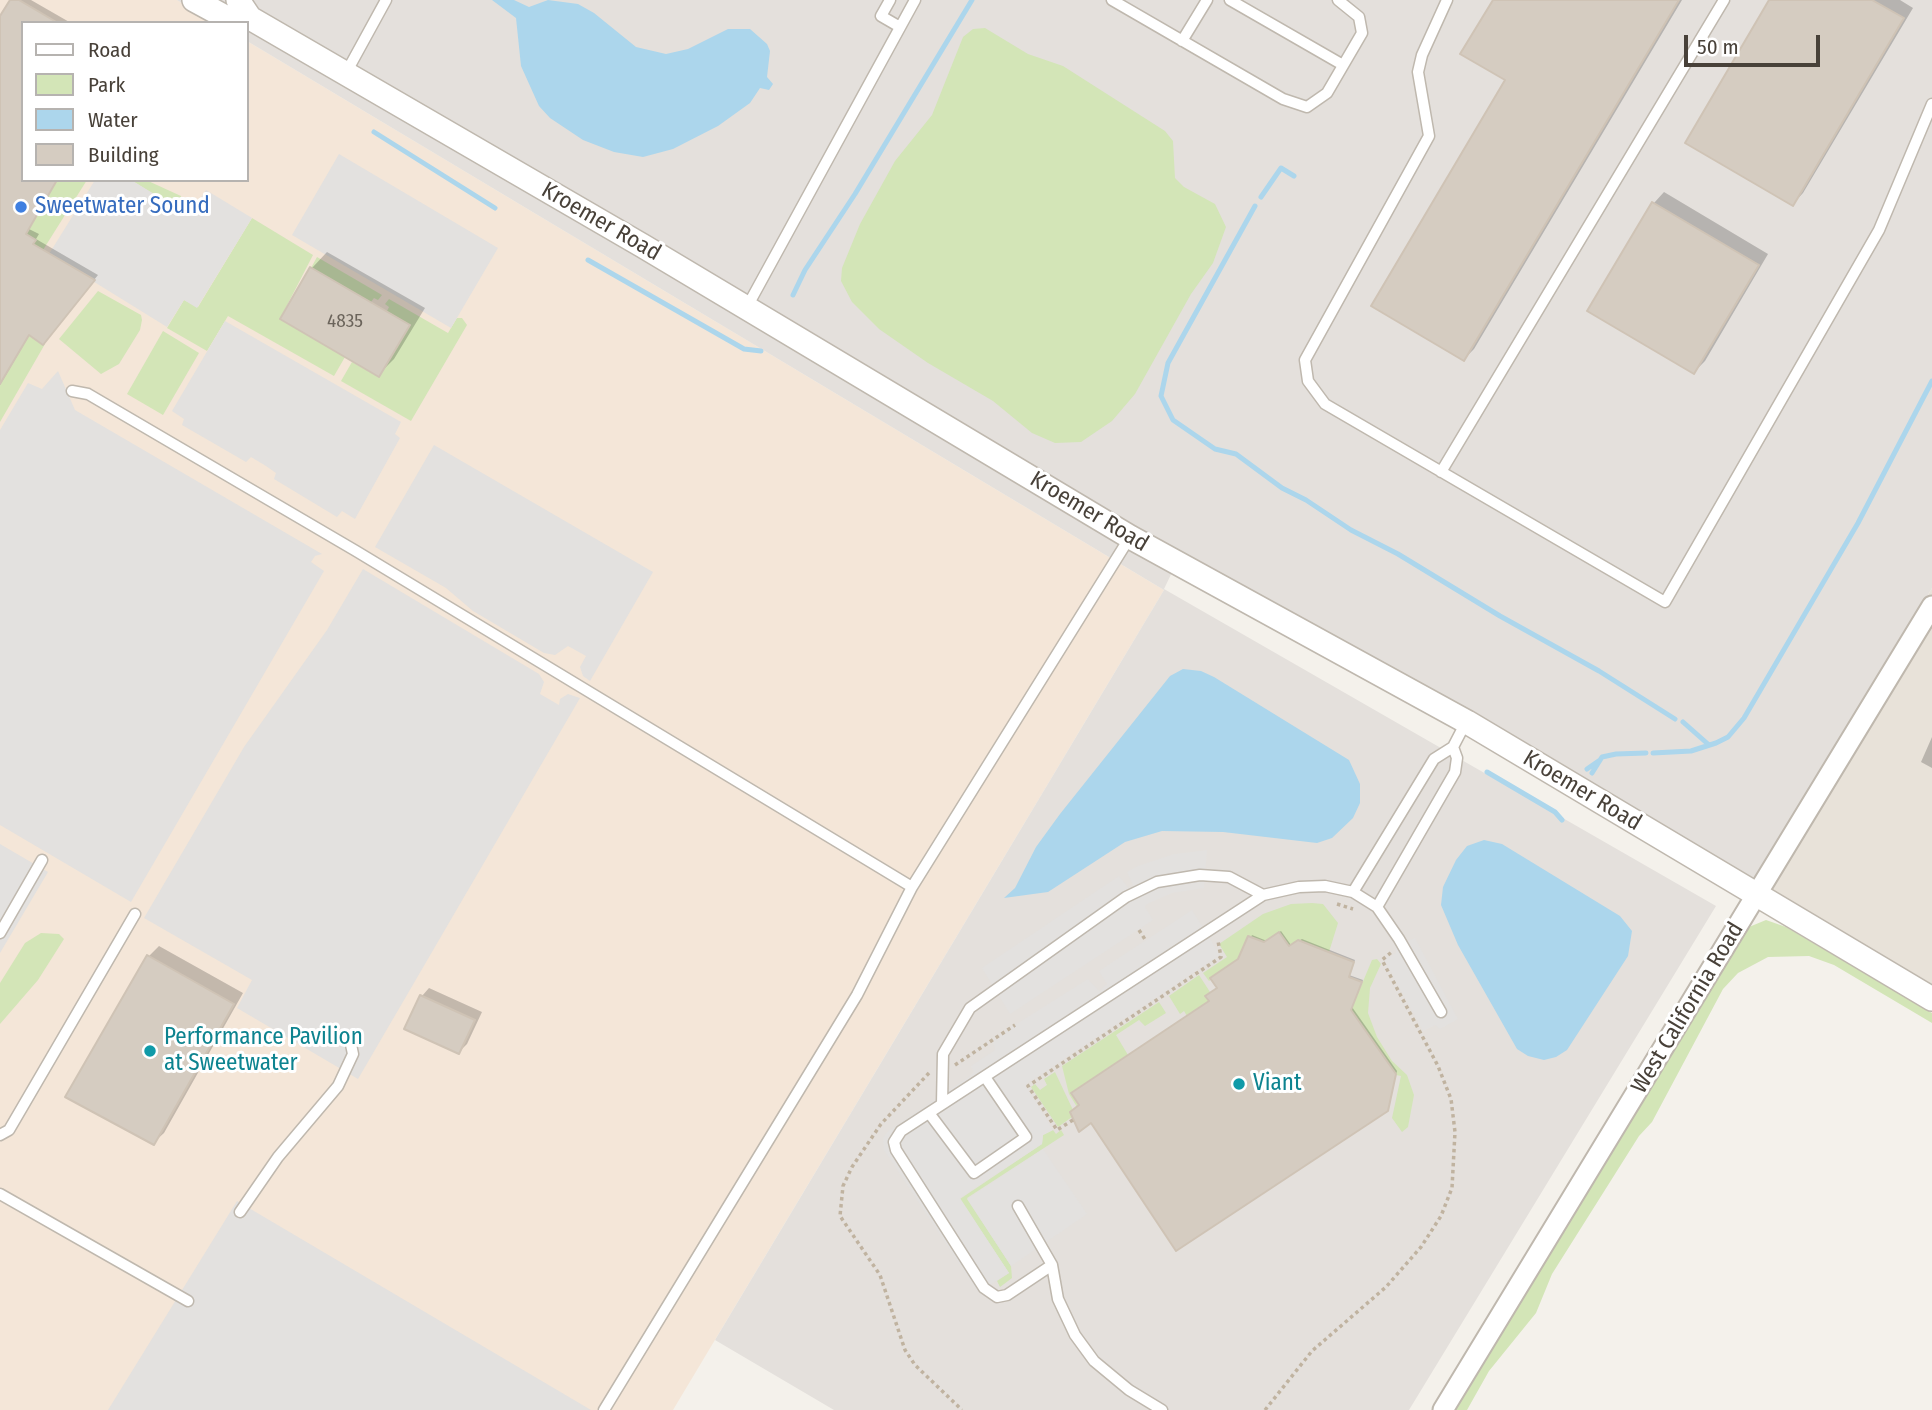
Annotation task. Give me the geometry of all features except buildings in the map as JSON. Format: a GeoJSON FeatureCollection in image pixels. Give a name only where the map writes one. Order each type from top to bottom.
{"type":"FeatureCollection","features":[{"type":"Feature","properties":{"kind":"street","name":"Kroemer Road"},"geometry":{"type":"LineString","coordinates":[[194,0],[229,19],[244,9],[345,73],[1130,537],[1466,722],[1932,999]]}},
{"type":"Feature","properties":{"kind":"street","name":"West California Road"},"geometry":{"type":"LineString","coordinates":[[1443,1410],[1932,606]]}},
{"type":"Feature","properties":{"kind":"lane"},"geometry":{"type":"LineString","coordinates":[[345,73],[386,0]]}},
{"type":"Feature","properties":{"kind":"lane"},"geometry":{"type":"LineString","coordinates":[[890,0],[881,16],[900,27]]}},
{"type":"Feature","properties":{"kind":"lane"},"geometry":{"type":"LineString","coordinates":[[746,308],[915,0]]}},
{"type":"Feature","properties":{"kind":"lane"},"geometry":{"type":"LineString","coordinates":[[1112,0],[1283,99],[1307,107],[1327,93],[1362,33],[1359,17],[1338,0]]}},
{"type":"Feature","properties":{"kind":"lane"},"geometry":{"type":"LineString","coordinates":[[1182,41],[1207,0]]}},
{"type":"Feature","properties":{"kind":"lane"},"geometry":{"type":"LineString","coordinates":[[1230,0],[1343,65]]}},
{"type":"Feature","properties":{"kind":"lane"},"geometry":{"type":"LineString","coordinates":[[1447,0],[1422,55],[1418,72],[1429,136],[1305,360],[1308,381],[1325,404],[1665,603],[1879,230],[1932,104]]}},
{"type":"Feature","properties":{"kind":"lane"},"geometry":{"type":"LineString","coordinates":[[1441,472],[1724,0]]}},
{"type":"Feature","properties":{"kind":"lane"},"geometry":{"type":"LineString","coordinates":[[72,391],[88,394],[356,551],[912,887]]}},
{"type":"Feature","properties":{"kind":"lane"},"geometry":{"type":"LineString","coordinates":[[604,1410],[857,995],[912,887],[1130,537]]}},
{"type":"Feature","properties":{"kind":"lane"},"geometry":{"type":"LineString","coordinates":[[1353,892],[1434,759],[1453,747],[1466,722]]}},
{"type":"Feature","properties":{"kind":"lane"},"geometry":{"type":"LineString","coordinates":[[1377,907],[1455,772],[1457,758],[1453,747]]}},
{"type":"Feature","properties":{"kind":"lane"},"geometry":{"type":"LineString","coordinates":[[0,933],[42,860]]}},
{"type":"Feature","properties":{"kind":"lane"},"geometry":{"type":"LineString","coordinates":[[942,1104],[943,1054],[970,1008],[1126,897],[1157,882],[1200,875],[1229,877],[1263,895]]}},
{"type":"Feature","properties":{"kind":"lane"},"geometry":{"type":"LineString","coordinates":[[1052,1265],[1007,1295],[997,1297],[984,1288],[896,1150],[894,1142],[901,1131],[1263,895],[1299,887],[1325,886],[1353,892],[1377,907],[1399,939],[1441,1012]]}},
{"type":"Feature","properties":{"kind":"lane"},"geometry":{"type":"LineString","coordinates":[[0,1135],[9,1130],[135,914]]}},
{"type":"Feature","properties":{"kind":"lane"},"geometry":{"type":"LineString","coordinates":[[240,1212],[278,1157],[338,1086],[353,1054],[350,1040]]}},
{"type":"Feature","properties":{"kind":"lane"},"geometry":{"type":"LineString","coordinates":[[929,1112],[974,1173],[1026,1137],[985,1077]]}},
{"type":"Feature","properties":{"kind":"lane"},"geometry":{"type":"LineString","coordinates":[[0,1194],[188,1301]]}},
{"type":"Feature","properties":{"kind":"lane"},"geometry":{"type":"LineString","coordinates":[[1018,1206],[1052,1265],[1058,1300],[1074,1335],[1094,1361],[1129,1390],[1161,1410]]}},
{"type":"Feature","properties":{"kind":"path"},"geometry":{"type":"LineString","coordinates":[[1331,903],[1354,910]]}},
{"type":"Feature","properties":{"kind":"path"},"geometry":{"type":"LineString","coordinates":[[1139,930],[1146,940]]}},
{"type":"Feature","properties":{"kind":"path"},"geometry":{"type":"LineString","coordinates":[[1073,1120],[1057,1130],[1028,1086],[1221,957],[1216,943],[1228,933]]}},
{"type":"Feature","properties":{"kind":"path"},"geometry":{"type":"LineString","coordinates":[[1265,1410],[1312,1351],[1385,1287],[1421,1247],[1441,1216],[1452,1188],[1455,1132],[1451,1099],[1438,1066],[1382,960],[1393,950],[1392,943]]}},
{"type":"Feature","properties":{"kind":"path"},"geometry":{"type":"LineString","coordinates":[[953,1065],[1015,1025]]}},
{"type":"Feature","properties":{"kind":"path"},"geometry":{"type":"LineString","coordinates":[[931,1072],[922,1077],[881,1124],[852,1167],[843,1186],[840,1216],[880,1275],[897,1332],[910,1357],[962,1410]]}},
{"type":"Feature","properties":{"kind":"shaded area"},"geometry":{"type":"Polygon","coordinates":[[[0,0],[177,0],[212,21],[21,21],[21,182],[248,182],[248,42],[1164,590],[673,1410],[0,1410],[0,0]]]}},
{"type":"Feature","properties":{"kind":"shaded area"},"geometry":{"type":"Polygon","coordinates":[[[177,0],[1932,0],[1932,588],[1757,895],[1176,564],[1164,589],[1716,906],[1409,1410],[834,1410],[715,1340],[1164,590],[248,42],[248,21],[212,21],[177,0]]]}},
{"type":"Feature","properties":{"kind":"shaded area"},"geometry":{"type":"Polygon","coordinates":[[[339,154],[498,248],[451,328],[292,235],[339,154]]]}},
{"type":"Feature","properties":{"kind":"shaded area"},"geometry":{"type":"Polygon","coordinates":[[[94,182],[134,182],[189,215],[206,190],[252,218],[197,308],[184,300],[167,327],[49,254],[94,182]]]}},
{"type":"Feature","properties":{"kind":"shaded area"},"geometry":{"type":"Polygon","coordinates":[[[225,321],[401,422],[395,434],[400,438],[355,519],[342,511],[337,517],[274,479],[276,473],[251,457],[246,462],[182,425],[184,419],[172,411],[225,321]]]}},
{"type":"Feature","properties":{"kind":"shaded area"},"geometry":{"type":"Polygon","coordinates":[[[58,371],[75,410],[322,554],[315,556],[311,562],[324,571],[131,902],[0,825],[0,430],[28,383],[42,389],[58,371]]]}},
{"type":"Feature","properties":{"kind":"shaded area"},"geometry":{"type":"Polygon","coordinates":[[[434,445],[653,572],[590,681],[583,676],[580,667],[586,656],[568,646],[555,655],[544,653],[473,611],[446,588],[375,547],[434,445]]]}},
{"type":"Feature","properties":{"kind":"shaded area"},"geometry":{"type":"Polygon","coordinates":[[[363,569],[539,674],[544,682],[540,694],[559,705],[560,699],[568,694],[580,698],[358,1079],[237,1008],[252,980],[144,918],[244,747],[327,630],[363,569]]]}},
{"type":"Feature","properties":{"kind":"shaded area"},"geometry":{"type":"Polygon","coordinates":[[[1932,588],[1932,1000],[1757,895],[1932,588]]]}},
{"type":"Feature","properties":{"kind":"shaded area"},"geometry":{"type":"Polygon","coordinates":[[[0,844],[48,872],[0,953],[0,844]]]}},
{"type":"Feature","properties":{"kind":"shaded area"},"geometry":{"type":"Polygon","coordinates":[[[1207,850],[1204,888],[1172,893],[1147,904],[1145,907],[1153,920],[1010,1014],[982,968],[1119,876],[1130,890],[1133,885],[1127,872],[1138,866],[1174,854],[1207,850]]]}},
{"type":"Feature","properties":{"kind":"shaded area"},"geometry":{"type":"Polygon","coordinates":[[[1192,910],[1220,955],[1025,1085],[1053,1130],[1043,1135],[1042,1144],[960,1198],[1009,1273],[978,1292],[884,1150],[883,1138],[887,1132],[970,1076],[974,1072],[971,1066],[995,1050],[993,1041],[1088,979],[1099,991],[1107,984],[1099,971],[1192,910]]]}},
{"type":"Feature","properties":{"kind":"shaded area"},"geometry":{"type":"Polygon","coordinates":[[[1415,938],[1458,1019],[1440,1029],[1435,1025],[1423,1031],[1384,960],[1396,953],[1396,946],[1415,938]]]}},
{"type":"Feature","properties":{"kind":"shaded area"},"geometry":{"type":"Polygon","coordinates":[[[1043,1149],[1087,1214],[1011,1266],[967,1199],[1043,1149]]]}},
{"type":"Feature","properties":{"kind":"shaded area"},"geometry":{"type":"Polygon","coordinates":[[[237,1201],[591,1410],[108,1410],[237,1201]]]}},
{"type":"Feature","properties":{"kind":"green space"},"geometry":{"type":"Polygon","coordinates":[[[985,28],[1028,54],[1063,66],[1165,131],[1173,141],[1175,178],[1184,187],[1215,204],[1226,227],[1213,263],[1191,294],[1135,394],[1112,421],[1081,442],[1055,443],[1032,433],[993,401],[928,363],[879,329],[852,302],[841,281],[842,268],[860,224],[895,161],[932,115],[963,37],[973,29],[985,28]]]}},
{"type":"Feature","properties":{"kind":"green space"},"geometry":{"type":"Polygon","coordinates":[[[56,182],[86,182],[43,250],[33,244],[35,239],[26,234],[56,182]]]}},
{"type":"Feature","properties":{"kind":"green space"},"geometry":{"type":"Polygon","coordinates":[[[134,182],[150,182],[181,196],[182,212],[134,182]]]}},
{"type":"Feature","properties":{"kind":"green space"},"geometry":{"type":"Polygon","coordinates":[[[252,218],[313,255],[280,319],[345,357],[334,376],[228,316],[207,351],[167,328],[184,300],[198,307],[252,218]]]}},
{"type":"Feature","properties":{"kind":"green space"},"geometry":{"type":"Polygon","coordinates":[[[317,257],[382,295],[371,302],[311,268],[317,257]]]}},
{"type":"Feature","properties":{"kind":"green space"},"geometry":{"type":"Polygon","coordinates":[[[98,291],[141,315],[142,320],[140,330],[119,364],[101,374],[59,339],[98,291]]]}},
{"type":"Feature","properties":{"kind":"green space"},"geometry":{"type":"Polygon","coordinates":[[[389,299],[448,333],[457,318],[462,318],[467,325],[411,421],[341,381],[352,362],[379,377],[410,325],[387,311],[389,307],[385,304],[389,299]]]}},
{"type":"Feature","properties":{"kind":"green space"},"geometry":{"type":"Polygon","coordinates":[[[163,331],[199,353],[163,415],[127,394],[163,331]]]}},
{"type":"Feature","properties":{"kind":"green space"},"geometry":{"type":"Polygon","coordinates":[[[29,335],[45,344],[0,422],[0,384],[29,335]]]}},
{"type":"Feature","properties":{"kind":"green space"},"geometry":{"type":"Polygon","coordinates":[[[1291,904],[1323,904],[1338,923],[1329,952],[1299,940],[1289,946],[1279,932],[1264,942],[1249,936],[1238,959],[1209,981],[1203,973],[1227,957],[1219,944],[1263,914],[1291,904]]]}},
{"type":"Feature","properties":{"kind":"green space"},"geometry":{"type":"Polygon","coordinates":[[[1766,920],[1786,927],[1932,1013],[1932,1023],[1834,965],[1809,956],[1768,957],[1738,973],[1723,989],[1652,1122],[1639,1136],[1552,1274],[1536,1313],[1489,1371],[1467,1410],[1454,1410],[1749,927],[1766,920]]]}},
{"type":"Feature","properties":{"kind":"green space"},"geometry":{"type":"Polygon","coordinates":[[[41,933],[59,934],[64,939],[38,980],[0,1024],[0,983],[25,943],[41,933]]]}},
{"type":"Feature","properties":{"kind":"green space"},"geometry":{"type":"Polygon","coordinates":[[[1377,959],[1381,964],[1370,988],[1368,1013],[1377,1037],[1392,1061],[1407,1075],[1414,1095],[1408,1127],[1402,1132],[1392,1118],[1401,1076],[1396,1075],[1351,1010],[1372,960],[1377,959]]]}},
{"type":"Feature","properties":{"kind":"green space"},"geometry":{"type":"Polygon","coordinates":[[[1199,975],[1210,992],[1205,996],[1209,1001],[1187,1016],[1184,1011],[1180,1014],[1169,996],[1199,975]]]}},
{"type":"Feature","properties":{"kind":"green space"},"geometry":{"type":"Polygon","coordinates":[[[1159,1002],[1166,1013],[1145,1026],[1139,1020],[1116,1035],[1128,1055],[1071,1093],[1079,1105],[1077,1107],[1069,1094],[1062,1066],[1159,1002]]]}},
{"type":"Feature","properties":{"kind":"green space"},"geometry":{"type":"Polygon","coordinates":[[[1055,1072],[1073,1110],[1070,1112],[1072,1117],[1058,1127],[1031,1087],[1035,1084],[1040,1090],[1047,1085],[1044,1079],[1055,1072]]]}},
{"type":"Feature","properties":{"kind":"green space"},"geometry":{"type":"Polygon","coordinates":[[[1053,1130],[1056,1134],[1061,1130],[1064,1135],[967,1198],[1011,1266],[1012,1278],[1000,1287],[997,1281],[1009,1273],[960,1199],[1042,1144],[1043,1135],[1053,1130]]]}},
{"type":"Feature","properties":{"kind":"water"},"geometry":{"type":"Polygon","coordinates":[[[492,0],[514,0],[529,7],[548,0],[578,4],[594,13],[636,47],[666,54],[688,49],[728,29],[750,29],[767,44],[770,51],[767,77],[773,84],[769,90],[760,88],[750,103],[718,126],[673,149],[643,157],[614,152],[583,140],[550,118],[539,106],[521,66],[516,18],[492,0]]]}},
{"type":"Feature","properties":{"kind":"water"},"geometry":{"type":"Polygon","coordinates":[[[1183,669],[1201,671],[1214,677],[1349,760],[1360,784],[1360,803],[1353,818],[1332,838],[1317,843],[1223,832],[1162,831],[1125,842],[1048,892],[1004,898],[1015,888],[1036,847],[1060,814],[1170,676],[1183,669]]]}},
{"type":"Feature","properties":{"kind":"water"},"geometry":{"type":"Polygon","coordinates":[[[1484,840],[1502,844],[1620,916],[1632,931],[1628,956],[1567,1050],[1556,1057],[1544,1060],[1528,1056],[1517,1049],[1458,945],[1441,905],[1443,887],[1456,860],[1467,846],[1484,840]]]}},
{"type":"Feature","properties":{"kind":"waterway"},"geometry":{"type":"LineString","coordinates":[[793,295],[805,270],[855,194],[972,0]]}},
{"type":"Feature","properties":{"kind":"waterway"},"geometry":{"type":"LineString","coordinates":[[374,132],[495,208]]}},
{"type":"Feature","properties":{"kind":"waterway"},"geometry":{"type":"LineString","coordinates":[[1261,197],[1281,168],[1294,176]]}},
{"type":"Feature","properties":{"kind":"waterway"},"geometry":{"type":"LineString","coordinates":[[1255,206],[1168,363],[1161,396],[1173,420],[1215,449],[1236,454],[1282,488],[1306,500],[1351,530],[1398,554],[1500,616],[1599,671],[1675,719]]}},
{"type":"Feature","properties":{"kind":"waterway"},"geometry":{"type":"LineString","coordinates":[[588,260],[744,349],[761,351]]}},
{"type":"Feature","properties":{"kind":"waterway"},"geometry":{"type":"LineString","coordinates":[[1653,753],[1691,751],[1716,743],[1728,737],[1744,718],[1858,523],[1932,381]]}},
{"type":"Feature","properties":{"kind":"waterway"},"geometry":{"type":"LineString","coordinates":[[1683,722],[1709,745]]}},
{"type":"Feature","properties":{"kind":"waterway"},"geometry":{"type":"LineString","coordinates":[[1592,773],[1602,757],[1646,753]]}},
{"type":"Feature","properties":{"kind":"waterway"},"geometry":{"type":"LineString","coordinates":[[1587,769],[1600,760]]}},
{"type":"Feature","properties":{"kind":"waterway"},"geometry":{"type":"LineString","coordinates":[[1487,772],[1555,812],[1562,820]]}},
{"type":"Feature","properties":{"kind":"place","name":"Sweetwater Sound"},"geometry":{"type":"Point","coordinates":[21,207]}},
{"type":"Feature","properties":{"kind":"place","name":"Performance Pavilion at Sweetwater"},"geometry":{"type":"Point","coordinates":[150,1051]}},
{"type":"Feature","properties":{"kind":"place","name":"Viant"},"geometry":{"type":"Point","coordinates":[1239,1084]}}]}
